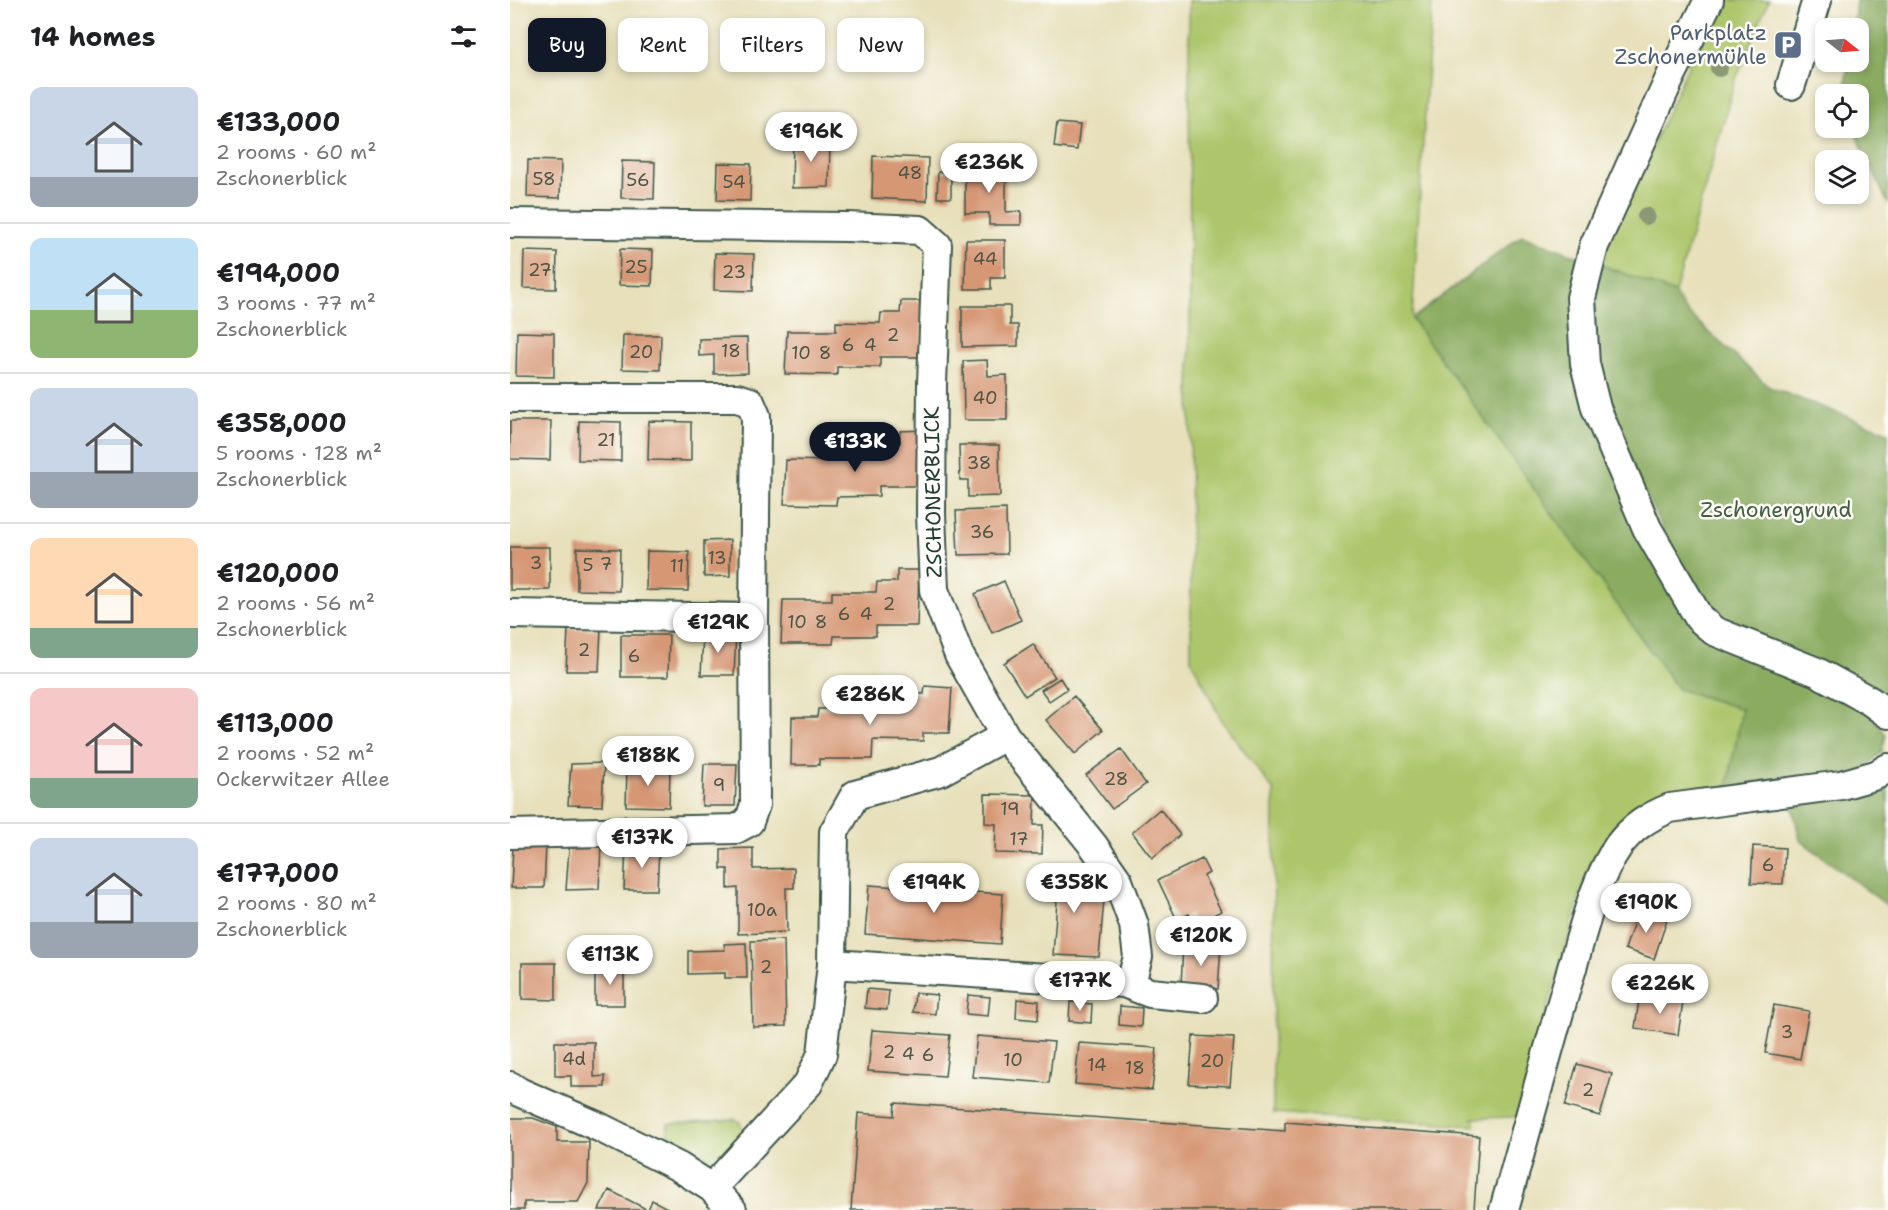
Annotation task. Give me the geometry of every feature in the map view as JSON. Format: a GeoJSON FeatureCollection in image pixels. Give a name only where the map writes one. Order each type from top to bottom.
{"type":"FeatureCollection","features":[{"type":"Feature","properties":{"kind":"street"},"geometry":{"type":"LineString","coordinates":[[1709,0],[1670,78],[1594,246],[1581,298],[1585,364],[1596,408],[1647,528],[1699,618],[1714,630],[1817,672],[1870,701],[1888,714]]}},
{"type":"Feature","properties":{"kind":"street"},"geometry":{"type":"LineString","coordinates":[[1791,85],[1817,0]]}},
{"type":"Feature","properties":{"kind":"street","name":"ZSCHONERBLICK"},"geometry":{"type":"LineString","coordinates":[[510,224],[847,227],[920,230],[937,246],[931,489],[934,590],[959,655],[1005,736],[1093,845],[1118,881],[1134,925],[1138,957],[1132,979],[1124,983]]}},
{"type":"Feature","properties":{"kind":"street"},"geometry":{"type":"LineString","coordinates":[[510,398],[737,398],[750,402],[756,416],[755,805],[749,822],[736,830],[510,834]]}},
{"type":"Feature","properties":{"kind":"street"},"geometry":{"type":"LineString","coordinates":[[510,614],[754,618]]}},
{"type":"Feature","properties":{"kind":"street"},"geometry":{"type":"LineString","coordinates":[[712,1188],[808,1084],[822,1054],[832,964],[834,832],[855,795],[941,771],[1005,736]]}},
{"type":"Feature","properties":{"kind":"street"},"geometry":{"type":"LineString","coordinates":[[1504,1210],[1552,1034],[1598,885],[1618,847],[1631,830],[1649,817],[1670,808],[1841,786],[1875,775],[1888,768]]}},
{"type":"Feature","properties":{"kind":"street"},"geometry":{"type":"LineString","coordinates":[[832,964],[1124,983],[1150,993],[1203,998]]}},
{"type":"Feature","properties":{"kind":"street"},"geometry":{"type":"LineString","coordinates":[[510,1086],[679,1167],[712,1188],[732,1210]]}},
{"type":"Feature","properties":{"kind":"green space"},"geometry":{"type":"Polygon","coordinates":[[[1189,0],[1432,0],[1412,319],[1678,689],[1742,709],[1727,790],[1664,795],[1640,810],[1607,841],[1588,869],[1516,1117],[1473,1118],[1475,1126],[1273,1113],[1274,791],[1222,721],[1191,659],[1189,0]]]}},
{"type":"Feature","properties":{"kind":"green space"},"geometry":{"type":"Polygon","coordinates":[[[1718,0],[1769,0],[1734,84],[1675,293],[1599,264],[1718,0]]]}},
{"type":"Feature","properties":{"kind":"green space"},"geometry":{"type":"Polygon","coordinates":[[[1856,0],[1888,0],[1888,204],[1869,163],[1869,150],[1863,150],[1858,138],[1869,138],[1869,84],[1845,84],[1847,72],[1869,72],[1869,18],[1854,18],[1856,0]]]}},
{"type":"Feature","properties":{"kind":"green space"},"geometry":{"type":"Polygon","coordinates":[[[1522,235],[1582,258],[1571,303],[1692,620],[1868,711],[1886,735],[1882,751],[1862,771],[1727,790],[1742,709],[1678,689],[1412,319],[1522,235]]]}},
{"type":"Feature","properties":{"kind":"green space","name":"Zschonergrund"},"geometry":{"type":"Polygon","coordinates":[[[1599,264],[1675,293],[1684,309],[1769,387],[1888,432],[1888,696],[1719,624],[1696,597],[1602,404],[1590,299],[1599,264]]]}},
{"type":"Feature","properties":{"kind":"green space"},"geometry":{"type":"Polygon","coordinates":[[[1888,785],[1888,906],[1800,840],[1791,801],[1867,791],[1888,785]]]}},
{"type":"Feature","properties":{"kind":"green space"},"geometry":{"type":"Polygon","coordinates":[[[733,1119],[740,1122],[745,1134],[722,1160],[701,1155],[677,1143],[669,1133],[668,1124],[733,1119]]]}},
{"type":"Feature","properties":{"kind":"building"},"geometry":{"type":"Polygon","coordinates":[[[1057,123],[1080,125],[1077,150],[1054,147],[1057,123]]]}},
{"type":"Feature","properties":{"kind":"building"},"geometry":{"type":"Polygon","coordinates":[[[793,139],[830,139],[829,187],[792,188],[793,139]]]}},
{"type":"Feature","properties":{"kind":"building"},"geometry":{"type":"Polygon","coordinates":[[[873,156],[928,158],[927,201],[872,198],[873,156]]]}},
{"type":"Feature","properties":{"kind":"building"},"geometry":{"type":"Polygon","coordinates":[[[528,160],[561,161],[560,198],[527,197],[528,160]]]}},
{"type":"Feature","properties":{"kind":"building"},"geometry":{"type":"Polygon","coordinates":[[[622,161],[655,162],[654,199],[621,198],[622,161]]]}},
{"type":"Feature","properties":{"kind":"building"},"geometry":{"type":"Polygon","coordinates":[[[718,163],[751,164],[750,201],[717,200],[718,163]]]}},
{"type":"Feature","properties":{"kind":"building"},"geometry":{"type":"Polygon","coordinates":[[[965,164],[1006,164],[1006,212],[1021,211],[1021,225],[989,225],[989,213],[965,213],[965,164]]]}},
{"type":"Feature","properties":{"kind":"building"},"geometry":{"type":"Polygon","coordinates":[[[938,172],[951,172],[951,198],[937,198],[938,172]]]}},
{"type":"Feature","properties":{"kind":"building"},"geometry":{"type":"Polygon","coordinates":[[[966,240],[1005,240],[1005,278],[991,278],[991,289],[965,289],[966,240]]]}},
{"type":"Feature","properties":{"kind":"building"},"geometry":{"type":"Polygon","coordinates":[[[620,249],[653,250],[652,286],[619,285],[620,249]]]}},
{"type":"Feature","properties":{"kind":"building"},"geometry":{"type":"Polygon","coordinates":[[[524,251],[557,252],[556,289],[523,288],[524,251]]]}},
{"type":"Feature","properties":{"kind":"building"},"geometry":{"type":"Polygon","coordinates":[[[715,253],[754,254],[753,291],[714,290],[715,253]]]}},
{"type":"Feature","properties":{"kind":"building"},"geometry":{"type":"Polygon","coordinates":[[[901,301],[923,301],[921,357],[880,357],[880,367],[837,367],[837,375],[785,374],[787,331],[836,331],[836,322],[880,323],[881,313],[900,313],[901,301]]]}},
{"type":"Feature","properties":{"kind":"building"},"geometry":{"type":"Polygon","coordinates":[[[962,306],[1010,306],[1010,325],[1018,325],[1018,346],[962,347],[962,306]]]}},
{"type":"Feature","properties":{"kind":"building"},"geometry":{"type":"Polygon","coordinates":[[[517,332],[554,333],[554,377],[516,376],[517,332]]]}},
{"type":"Feature","properties":{"kind":"building"},"geometry":{"type":"Polygon","coordinates":[[[623,335],[661,335],[660,370],[622,369],[623,335]]]}},
{"type":"Feature","properties":{"kind":"building"},"geometry":{"type":"Polygon","coordinates":[[[747,338],[748,373],[714,374],[714,355],[699,356],[699,339],[747,338]]]}},
{"type":"Feature","properties":{"kind":"building"},"geometry":{"type":"Polygon","coordinates":[[[987,360],[988,376],[1007,375],[1007,420],[964,420],[963,361],[987,360]]]}},
{"type":"Feature","properties":{"kind":"building"},"geometry":{"type":"Polygon","coordinates":[[[510,421],[551,421],[550,460],[510,459],[510,421]]]}},
{"type":"Feature","properties":{"kind":"building"},"geometry":{"type":"Polygon","coordinates":[[[579,421],[621,422],[621,461],[578,460],[579,421]]]}},
{"type":"Feature","properties":{"kind":"building"},"geometry":{"type":"Polygon","coordinates":[[[649,421],[691,422],[691,461],[648,460],[649,421]]]}},
{"type":"Feature","properties":{"kind":"building"},"geometry":{"type":"Polygon","coordinates":[[[922,430],[920,486],[879,486],[879,496],[837,497],[836,505],[784,504],[786,460],[835,461],[835,452],[879,453],[880,443],[900,443],[900,431],[922,430]]]}},
{"type":"Feature","properties":{"kind":"building"},"geometry":{"type":"Polygon","coordinates":[[[959,445],[999,445],[1000,496],[968,497],[968,480],[960,480],[959,445]]]}},
{"type":"Feature","properties":{"kind":"building"},"geometry":{"type":"Polygon","coordinates":[[[1006,509],[1007,554],[958,555],[956,511],[1006,509]]]}},
{"type":"Feature","properties":{"kind":"building"},"geometry":{"type":"Polygon","coordinates":[[[730,540],[730,576],[704,577],[704,541],[730,540]]]}},
{"type":"Feature","properties":{"kind":"building"},"geometry":{"type":"Polygon","coordinates":[[[510,547],[550,547],[550,590],[510,590],[510,547]]]}},
{"type":"Feature","properties":{"kind":"building"},"geometry":{"type":"Polygon","coordinates":[[[577,548],[620,549],[619,591],[577,590],[577,548]]]}},
{"type":"Feature","properties":{"kind":"building"},"geometry":{"type":"Polygon","coordinates":[[[647,551],[689,552],[688,591],[646,590],[647,551]]]}},
{"type":"Feature","properties":{"kind":"building"},"geometry":{"type":"Polygon","coordinates":[[[897,570],[919,570],[917,626],[876,626],[876,636],[834,636],[833,644],[781,644],[783,600],[832,600],[832,592],[876,592],[877,582],[897,582],[897,570]]]}},
{"type":"Feature","properties":{"kind":"building"},"geometry":{"type":"Polygon","coordinates":[[[1004,581],[1021,620],[992,633],[975,594],[1004,581]]]}},
{"type":"Feature","properties":{"kind":"building"},"geometry":{"type":"Polygon","coordinates":[[[568,629],[601,629],[599,671],[566,671],[568,629]]]}},
{"type":"Feature","properties":{"kind":"building"},"geometry":{"type":"Polygon","coordinates":[[[703,633],[736,633],[734,675],[701,675],[703,633]]]}},
{"type":"Feature","properties":{"kind":"building"},"geometry":{"type":"Polygon","coordinates":[[[621,635],[669,635],[668,677],[621,677],[621,635]]]}},
{"type":"Feature","properties":{"kind":"building"},"geometry":{"type":"Polygon","coordinates":[[[1033,644],[1055,677],[1025,696],[1004,663],[1033,644]]]}},
{"type":"Feature","properties":{"kind":"building"},"geometry":{"type":"Polygon","coordinates":[[[1060,678],[1067,689],[1049,701],[1041,690],[1060,678]]]}},
{"type":"Feature","properties":{"kind":"building"},"geometry":{"type":"Polygon","coordinates":[[[925,686],[952,688],[949,733],[923,733],[923,741],[873,740],[872,759],[819,759],[819,765],[791,765],[792,717],[817,717],[818,709],[872,709],[873,692],[924,694],[925,686]]]}},
{"type":"Feature","properties":{"kind":"building"},"geometry":{"type":"Polygon","coordinates":[[[1074,696],[1103,730],[1075,754],[1046,720],[1074,696]]]}},
{"type":"Feature","properties":{"kind":"building"},"geometry":{"type":"Polygon","coordinates":[[[1121,749],[1146,784],[1112,809],[1086,775],[1121,749]]]}},
{"type":"Feature","properties":{"kind":"building"},"geometry":{"type":"Polygon","coordinates":[[[604,763],[602,806],[568,805],[571,764],[604,763]]]}},
{"type":"Feature","properties":{"kind":"building"},"geometry":{"type":"Polygon","coordinates":[[[704,764],[737,764],[735,806],[702,806],[704,764]]]}},
{"type":"Feature","properties":{"kind":"building"},"geometry":{"type":"Polygon","coordinates":[[[627,767],[670,768],[669,807],[626,806],[627,767]]]}},
{"type":"Feature","properties":{"kind":"building"},"geometry":{"type":"Polygon","coordinates":[[[985,794],[1035,795],[1034,825],[1043,825],[1042,854],[995,853],[996,824],[985,823],[985,794]]]}},
{"type":"Feature","properties":{"kind":"building"},"geometry":{"type":"Polygon","coordinates":[[[1160,809],[1180,835],[1152,858],[1132,832],[1160,809]]]}},
{"type":"Feature","properties":{"kind":"building"},"geometry":{"type":"Polygon","coordinates":[[[513,846],[546,846],[544,888],[511,888],[513,846]]]}},
{"type":"Feature","properties":{"kind":"building"},"geometry":{"type":"Polygon","coordinates":[[[1753,846],[1785,848],[1783,884],[1751,883],[1753,846]]]}},
{"type":"Feature","properties":{"kind":"building"},"geometry":{"type":"Polygon","coordinates":[[[601,847],[599,889],[566,890],[569,848],[601,847]]]}},
{"type":"Feature","properties":{"kind":"building"},"geometry":{"type":"Polygon","coordinates":[[[626,848],[659,848],[657,890],[624,890],[626,848]]]}},
{"type":"Feature","properties":{"kind":"building"},"geometry":{"type":"Polygon","coordinates":[[[753,848],[753,869],[794,868],[794,888],[786,888],[787,932],[738,934],[738,888],[728,889],[728,869],[721,869],[721,849],[753,848]]]}},
{"type":"Feature","properties":{"kind":"building"},"geometry":{"type":"Polygon","coordinates":[[[1202,859],[1209,873],[1204,876],[1221,911],[1195,925],[1189,914],[1177,920],[1158,880],[1202,859]]]}},
{"type":"Feature","properties":{"kind":"building"},"geometry":{"type":"Polygon","coordinates":[[[1043,871],[1091,873],[1089,899],[1104,900],[1099,957],[1053,955],[1057,901],[1041,900],[1043,871]]]}},
{"type":"Feature","properties":{"kind":"building"},"geometry":{"type":"Polygon","coordinates":[[[869,885],[1003,894],[1000,944],[865,934],[869,885]]]}},
{"type":"Feature","properties":{"kind":"building"},"geometry":{"type":"Polygon","coordinates":[[[1638,910],[1667,920],[1654,959],[1625,949],[1638,910]]]}},
{"type":"Feature","properties":{"kind":"building"},"geometry":{"type":"Polygon","coordinates":[[[784,940],[786,1026],[753,1027],[751,941],[784,940]]]}},
{"type":"Feature","properties":{"kind":"building"},"geometry":{"type":"Polygon","coordinates":[[[746,943],[747,978],[725,978],[725,973],[688,974],[688,951],[725,950],[724,944],[746,943]]]}},
{"type":"Feature","properties":{"kind":"building"},"geometry":{"type":"Polygon","coordinates":[[[1183,944],[1221,947],[1218,989],[1181,987],[1183,944]]]}},
{"type":"Feature","properties":{"kind":"building"},"geometry":{"type":"Polygon","coordinates":[[[522,963],[556,963],[556,1000],[522,999],[522,963]]]}},
{"type":"Feature","properties":{"kind":"building"},"geometry":{"type":"Polygon","coordinates":[[[595,966],[624,966],[624,1005],[595,1005],[595,966]]]}},
{"type":"Feature","properties":{"kind":"building"},"geometry":{"type":"Polygon","coordinates":[[[867,989],[889,991],[887,1010],[865,1008],[867,989]]]}},
{"type":"Feature","properties":{"kind":"building"},"geometry":{"type":"Polygon","coordinates":[[[915,993],[937,995],[935,1014],[913,1012],[915,993]]]}},
{"type":"Feature","properties":{"kind":"building"},"geometry":{"type":"Polygon","coordinates":[[[968,995],[990,997],[988,1016],[966,1014],[968,995]]]}},
{"type":"Feature","properties":{"kind":"building"},"geometry":{"type":"Polygon","coordinates":[[[1654,996],[1683,1001],[1678,1035],[1635,1028],[1639,999],[1653,1001],[1654,996]]]}},
{"type":"Feature","properties":{"kind":"building"},"geometry":{"type":"Polygon","coordinates":[[[1017,999],[1039,1001],[1038,1020],[1016,1018],[1017,999]]]}},
{"type":"Feature","properties":{"kind":"building"},"geometry":{"type":"Polygon","coordinates":[[[1070,1002],[1092,1004],[1091,1023],[1069,1021],[1070,1002]]]}},
{"type":"Feature","properties":{"kind":"building"},"geometry":{"type":"Polygon","coordinates":[[[1774,1005],[1809,1011],[1800,1059],[1765,1053],[1774,1005]]]}},
{"type":"Feature","properties":{"kind":"building"},"geometry":{"type":"Polygon","coordinates":[[[1120,1006],[1142,1008],[1141,1027],[1119,1025],[1120,1006]]]}},
{"type":"Feature","properties":{"kind":"building"},"geometry":{"type":"Polygon","coordinates":[[[872,1030],[950,1035],[945,1076],[868,1071],[872,1030]]]}},
{"type":"Feature","properties":{"kind":"building"},"geometry":{"type":"Polygon","coordinates":[[[977,1036],[1054,1042],[1049,1083],[972,1077],[977,1036]]]}},
{"type":"Feature","properties":{"kind":"building"},"geometry":{"type":"Polygon","coordinates":[[[1193,1036],[1234,1038],[1230,1086],[1189,1084],[1193,1036]]]}},
{"type":"Feature","properties":{"kind":"building"},"geometry":{"type":"Polygon","coordinates":[[[555,1042],[594,1042],[594,1077],[605,1076],[605,1087],[571,1087],[571,1076],[555,1076],[555,1042]]]}},
{"type":"Feature","properties":{"kind":"building"},"geometry":{"type":"Polygon","coordinates":[[[1079,1043],[1157,1048],[1152,1090],[1075,1084],[1079,1043]]]}},
{"type":"Feature","properties":{"kind":"building"},"geometry":{"type":"Polygon","coordinates":[[[1577,1064],[1612,1074],[1600,1116],[1565,1106],[1577,1064]]]}},
{"type":"Feature","properties":{"kind":"building"},"geometry":{"type":"Polygon","coordinates":[[[895,1103],[1285,1131],[1285,1122],[1479,1136],[1474,1210],[851,1210],[858,1113],[894,1116],[895,1103]]]}},
{"type":"Feature","properties":{"kind":"building"},"geometry":{"type":"Polygon","coordinates":[[[510,1118],[533,1118],[557,1127],[557,1142],[589,1142],[588,1183],[578,1202],[524,1202],[524,1210],[510,1210],[510,1118]]]}},
{"type":"Feature","properties":{"kind":"building"},"geometry":{"type":"Polygon","coordinates":[[[609,1190],[648,1210],[599,1210],[609,1190]]]}},
{"type":"Feature","properties":{"kind":"building"},"geometry":{"type":"Polygon","coordinates":[[[652,1200],[671,1210],[648,1210],[652,1200]]]}},
{"type":"Feature","properties":{"kind":"place","name":"Parkplatz Zschonermühle"},"geometry":{"type":"Point","coordinates":[1788,45]}}]}
